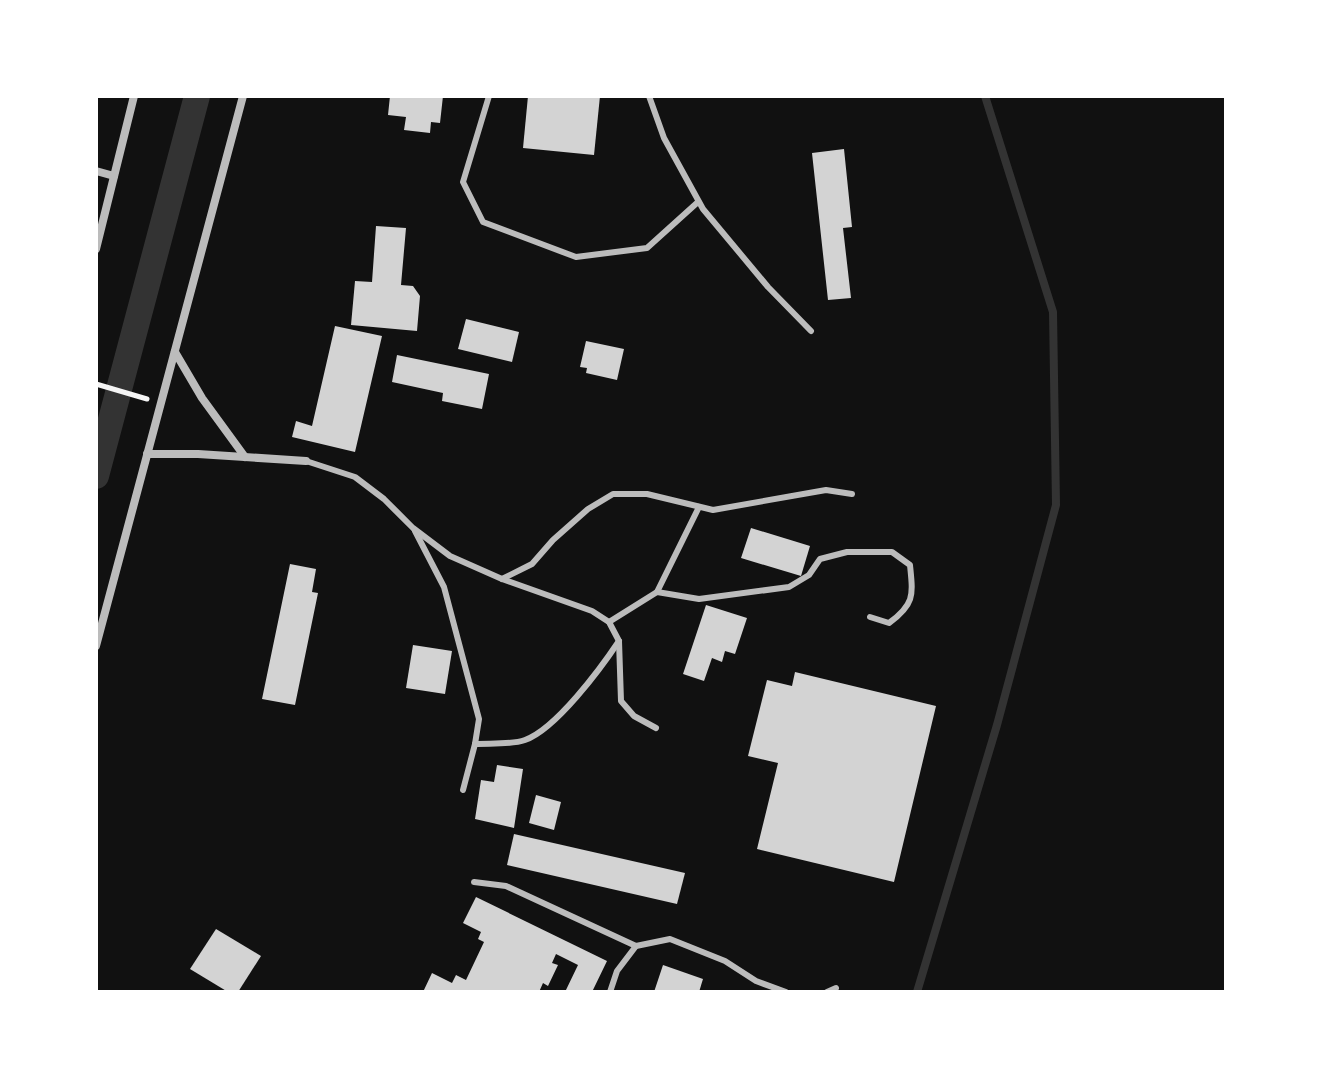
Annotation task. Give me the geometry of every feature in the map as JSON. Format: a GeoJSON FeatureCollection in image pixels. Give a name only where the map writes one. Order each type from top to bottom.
{"type":"FeatureCollection","features":[{"type":"Feature","properties":{"kind":"street"},"geometry":{"type":"LineString","coordinates":[[96,249],[134,96]]}},
{"type":"Feature","properties":{"kind":"street"},"geometry":{"type":"LineString","coordinates":[[96,646],[243,96]]}},
{"type":"Feature","properties":{"kind":"street"},"geometry":{"type":"LineString","coordinates":[[96,171],[114,176]]}},
{"type":"Feature","properties":{"kind":"street"},"geometry":{"type":"LineString","coordinates":[[175,352],[202,398],[245,457]]}},
{"type":"Feature","properties":{"kind":"street"},"geometry":{"type":"LineString","coordinates":[[147,454],[306,461]]}},
{"type":"Feature","properties":{"kind":"lane"},"geometry":{"type":"LineString","coordinates":[[489,96],[463,182],[483,222],[576,257],[647,248],[698,202]]}},
{"type":"Feature","properties":{"kind":"lane"},"geometry":{"type":"LineString","coordinates":[[649,96],[664,138],[698,202],[768,287],[811,331]]}},
{"type":"Feature","properties":{"kind":"lane"},"geometry":{"type":"LineString","coordinates":[[306,461],[355,477],[450,556],[502,579],[592,611],[609,622],[619,641],[621,701],[634,716],[656,728]]}},
{"type":"Feature","properties":{"kind":"lane"},"geometry":{"type":"LineString","coordinates":[[502,579],[532,564],[553,540],[588,509],[613,494],[647,494],[713,510],[826,490],[852,494]]}},
{"type":"Feature","properties":{"kind":"lane"},"geometry":{"type":"LineString","coordinates":[[609,622],[657,592],[699,507]]}},
{"type":"Feature","properties":{"kind":"lane"},"geometry":{"type":"LineString","coordinates":[[413,528],[444,587],[479,719],[463,790]]}},
{"type":"Feature","properties":{"kind":"lane"},"geometry":{"type":"LineString","coordinates":[[657,592],[699,599],[789,587],[809,575],[820,559],[847,552],[892,552],[910,565],[913,596],[904,612],[889,623],[870,617]]}},
{"type":"Feature","properties":{"kind":"lane"},"geometry":{"type":"LineString","coordinates":[[475,744],[525,740],[551,722],[591,681],[619,641]]}},
{"type":"Feature","properties":{"kind":"lane"},"geometry":{"type":"LineString","coordinates":[[474,882],[506,886],[636,946],[670,939],[725,961],[756,981],[786,992]]}},
{"type":"Feature","properties":{"kind":"lane"},"geometry":{"type":"LineString","coordinates":[[610,992],[617,971],[636,946]]}},
{"type":"Feature","properties":{"kind":"lane"},"geometry":{"type":"LineString","coordinates":[[827,992],[836,988]]}},
{"type":"Feature","properties":{"kind":"path"},"geometry":{"type":"LineString","coordinates":[[96,384],[160,402]]}},
{"type":"Feature","properties":{"kind":"building"},"geometry":{"type":"Polygon","coordinates":[[[390,96],[443,96],[440,123],[431,122],[430,133],[404,130],[406,117],[388,115],[390,96]]]}},
{"type":"Feature","properties":{"kind":"building"},"geometry":{"type":"Polygon","coordinates":[[[528,96],[600,96],[594,155],[523,148],[528,96]]]}},
{"type":"Feature","properties":{"kind":"building"},"geometry":{"type":"Polygon","coordinates":[[[844,149],[852,227],[843,228],[851,298],[828,300],[812,153],[844,149]]]}},
{"type":"Feature","properties":{"kind":"building"},"geometry":{"type":"Polygon","coordinates":[[[376,226],[406,228],[401,285],[413,286],[420,296],[417,331],[351,325],[355,281],[372,282],[376,226]]]}},
{"type":"Feature","properties":{"kind":"building"},"geometry":{"type":"Polygon","coordinates":[[[466,319],[519,332],[512,362],[458,349],[466,319]]]}},
{"type":"Feature","properties":{"kind":"building"},"geometry":{"type":"Polygon","coordinates":[[[335,326],[382,336],[355,452],[292,437],[296,421],[312,426],[335,326]]]}},
{"type":"Feature","properties":{"kind":"building"},"geometry":{"type":"Polygon","coordinates":[[[586,341],[624,349],[617,380],[586,373],[587,368],[580,367],[586,341]]]}},
{"type":"Feature","properties":{"kind":"building"},"geometry":{"type":"Polygon","coordinates":[[[397,355],[489,374],[482,409],[442,401],[443,393],[392,382],[397,355]]]}},
{"type":"Feature","properties":{"kind":"building"},"geometry":{"type":"Polygon","coordinates":[[[751,528],[810,546],[801,576],[741,558],[751,528]]]}},
{"type":"Feature","properties":{"kind":"building"},"geometry":{"type":"Polygon","coordinates":[[[290,564],[316,569],[312,592],[318,593],[295,705],[262,699],[290,564]]]}},
{"type":"Feature","properties":{"kind":"building"},"geometry":{"type":"Polygon","coordinates":[[[706,605],[747,618],[735,654],[725,651],[722,662],[712,658],[704,681],[683,674],[706,605]]]}},
{"type":"Feature","properties":{"kind":"building"},"geometry":{"type":"Polygon","coordinates":[[[413,645],[452,651],[445,694],[406,688],[413,645]]]}},
{"type":"Feature","properties":{"kind":"building"},"geometry":{"type":"Polygon","coordinates":[[[795,672],[936,706],[894,882],[757,849],[778,763],[748,756],[767,680],[792,686],[795,672]]]}},
{"type":"Feature","properties":{"kind":"building"},"geometry":{"type":"Polygon","coordinates":[[[497,765],[523,769],[514,828],[475,819],[481,780],[494,782],[497,765]]]}},
{"type":"Feature","properties":{"kind":"building"},"geometry":{"type":"Polygon","coordinates":[[[536,795],[561,802],[554,830],[529,823],[536,795]]]}},
{"type":"Feature","properties":{"kind":"building"},"geometry":{"type":"Polygon","coordinates":[[[514,834],[685,873],[677,904],[507,865],[514,834]]]}},
{"type":"Feature","properties":{"kind":"building"},"geometry":{"type":"Polygon","coordinates":[[[476,897],[607,961],[592,992],[565,992],[578,965],[556,954],[552,963],[558,965],[548,986],[543,983],[539,992],[423,992],[432,973],[452,983],[456,975],[466,980],[484,942],[478,939],[481,932],[463,923],[476,897]]]}},
{"type":"Feature","properties":{"kind":"building"},"geometry":{"type":"Polygon","coordinates":[[[216,929],[261,956],[238,992],[228,992],[190,969],[216,929]]]}},
{"type":"Feature","properties":{"kind":"building"},"geometry":{"type":"Polygon","coordinates":[[[663,965],[703,979],[699,992],[654,992],[663,965]]]}},
{"type":"Feature","properties":{"kind":"waterway"},"geometry":{"type":"LineString","coordinates":[[96,476],[197,96]]}},
{"type":"Feature","properties":{"kind":"waterway"},"geometry":{"type":"LineString","coordinates":[[917,992],[997,725],[1056,505],[1053,312],[985,96]]}}]}
